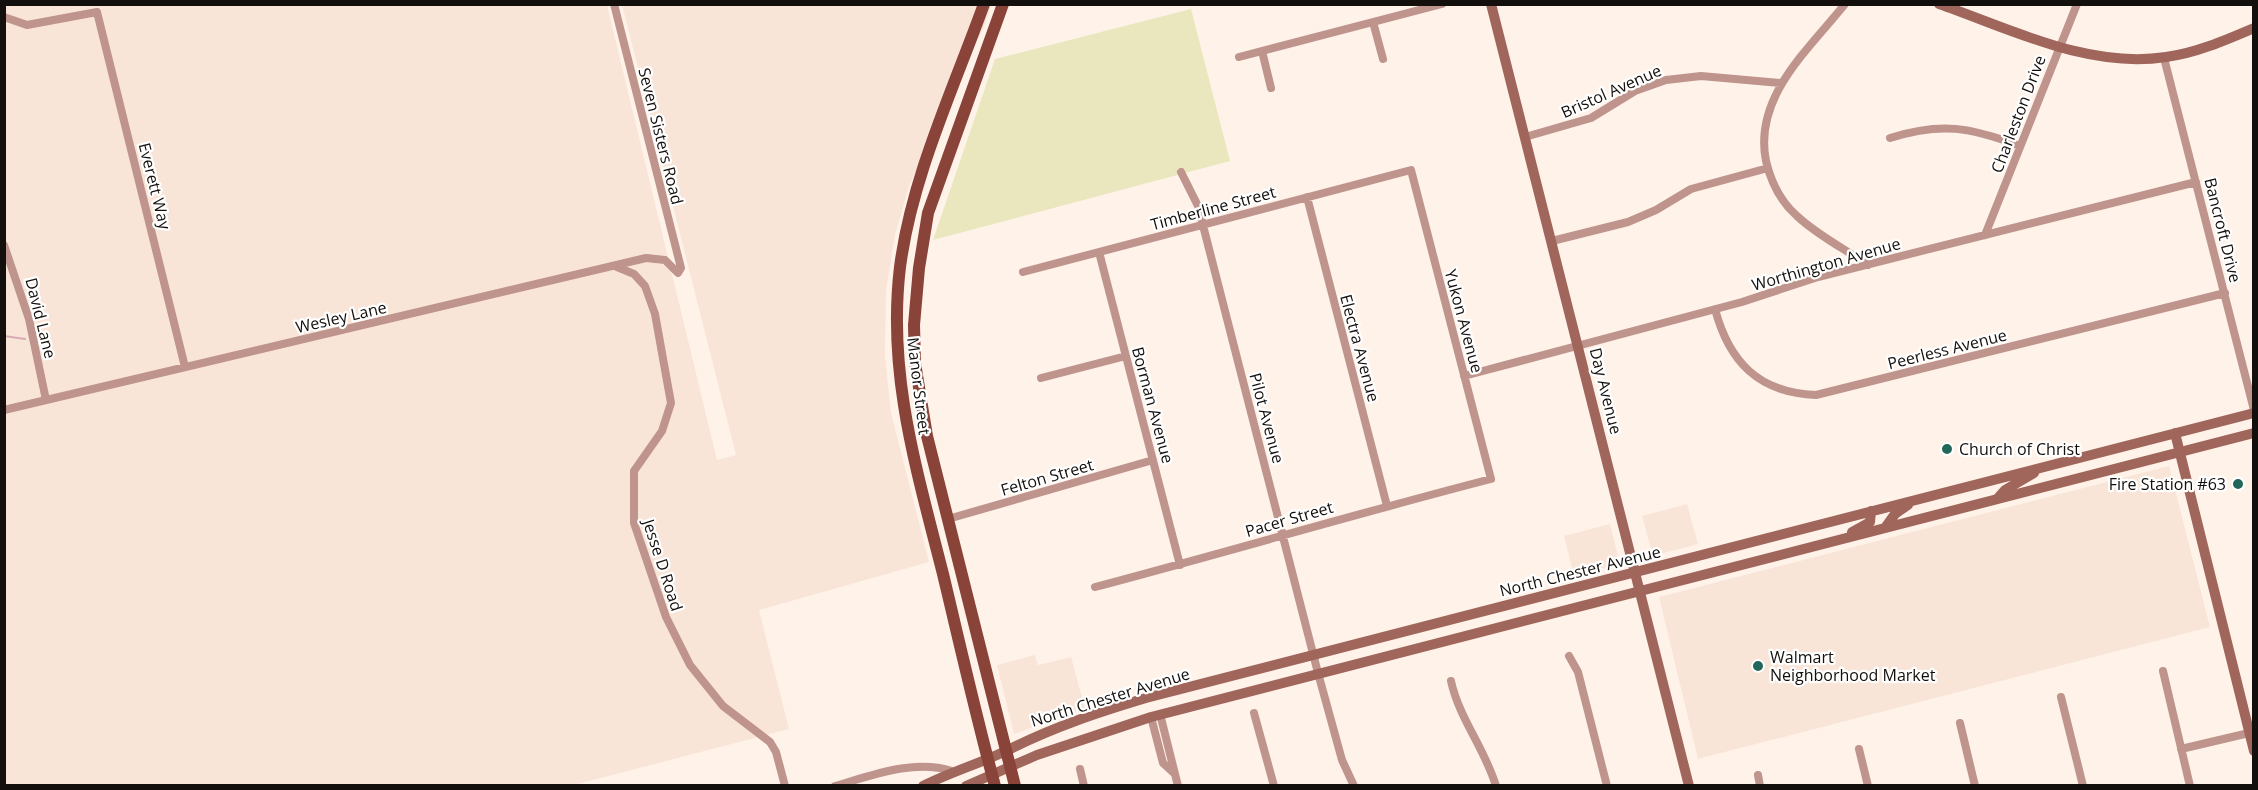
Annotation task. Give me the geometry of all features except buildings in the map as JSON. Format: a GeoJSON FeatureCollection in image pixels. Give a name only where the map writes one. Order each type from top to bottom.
{"type":"FeatureCollection","features":[{"type":"Feature","properties":{"kind":"main road","name":"Manor Street"},"geometry":{"type":"LineString","coordinates":[[984,4],[924,167],[901,266],[896,325],[897,365],[909,440],[993,781]]}},
{"type":"Feature","properties":{"kind":"main road","name":"Manor Street"},"geometry":{"type":"LineString","coordinates":[[1003,4],[928,213],[919,268],[914,325],[915,363],[927,436],[1015,786]]}},
{"type":"Feature","properties":{"kind":"main road","name":"Day Avenue"},"geometry":{"type":"LineString","coordinates":[[1491,4],[1689,786]]}},
{"type":"Feature","properties":{"kind":"main road"},"geometry":{"type":"LineString","coordinates":[[1939,4],[2059,46],[2120,59],[2164,58],[2193,51],[2253,28]]}},
{"type":"Feature","properties":{"kind":"main road","name":"North Chester Avenue"},"geometry":{"type":"LineString","coordinates":[[923,786],[952,771],[1007,750],[1030,737],[1107,710],[2253,412]]}},
{"type":"Feature","properties":{"kind":"main road"},"geometry":{"type":"LineString","coordinates":[[2175,433],[2253,751]]}},
{"type":"Feature","properties":{"kind":"main road","name":"North Chester Avenue"},"geometry":{"type":"LineString","coordinates":[[966,786],[993,781],[1011,768],[1056,748],[1156,715],[2253,433]]}},
{"type":"Feature","properties":{"kind":"main road"},"geometry":{"type":"LineString","coordinates":[[1997,499],[2005,490],[2045,467]]}},
{"type":"Feature","properties":{"kind":"main road"},"geometry":{"type":"LineString","coordinates":[[1885,528],[1895,514],[1916,500]]}},
{"type":"Feature","properties":{"kind":"main road"},"geometry":{"type":"LineString","coordinates":[[1833,541],[1870,522],[1871,512]]}},
{"type":"Feature","properties":{"kind":"street","name":"Seven Sisters Road"},"geometry":{"type":"LineString","coordinates":[[614,4],[681,268],[678,273]]}},
{"type":"Feature","properties":{"kind":"street"},"geometry":{"type":"LineString","coordinates":[[1239,57],[1442,4]]}},
{"type":"Feature","properties":{"kind":"street"},"geometry":{"type":"LineString","coordinates":[[1845,4],[1781,83],[1771,103],[1765,126],[1768,168],[1776,190],[1795,214],[1868,265]]}},
{"type":"Feature","properties":{"kind":"street","name":"Charleston Drive"},"geometry":{"type":"LineString","coordinates":[[1985,235],[2077,4]]}},
{"type":"Feature","properties":{"kind":"street","name":"Everett Way"},"geometry":{"type":"LineString","coordinates":[[4,17],[27,25],[97,12],[185,367]]}},
{"type":"Feature","properties":{"kind":"street"},"geometry":{"type":"LineString","coordinates":[[1373,22],[1383,59]]}},
{"type":"Feature","properties":{"kind":"street"},"geometry":{"type":"LineString","coordinates":[[1262,51],[1271,88]]}},
{"type":"Feature","properties":{"kind":"street","name":"Bancroft Drive"},"geometry":{"type":"LineString","coordinates":[[2164,58],[2225,293],[2253,412]]}},
{"type":"Feature","properties":{"kind":"street","name":"Bristol Avenue"},"geometry":{"type":"LineString","coordinates":[[1525,137],[1591,118],[1635,91],[1666,80],[1701,76],[1781,83]]}},
{"type":"Feature","properties":{"kind":"street"},"geometry":{"type":"LineString","coordinates":[[1890,138],[1918,129],[1954,127],[1986,134],[2020,146]]}},
{"type":"Feature","properties":{"kind":"street"},"geometry":{"type":"LineString","coordinates":[[1552,241],[1628,222],[1698,187],[1768,168]]}},
{"type":"Feature","properties":{"kind":"street","name":"Timberline Street"},"geometry":{"type":"LineString","coordinates":[[1023,272],[1411,170]]}},
{"type":"Feature","properties":{"kind":"street","name":"Yukon Avenue"},"geometry":{"type":"LineString","coordinates":[[1411,170],[1491,479]]}},
{"type":"Feature","properties":{"kind":"street","name":"Pilot Avenue"},"geometry":{"type":"LineString","coordinates":[[1181,172],[1198,206],[1318,673],[1342,760],[1354,786]]}},
{"type":"Feature","properties":{"kind":"street","name":"Worthington Avenue"},"geometry":{"type":"LineString","coordinates":[[1464,376],[1715,309],[1868,265],[2196,182]]}},
{"type":"Feature","properties":{"kind":"street","name":"Electra Avenue"},"geometry":{"type":"LineString","coordinates":[[1307,197],[1387,506]]}},
{"type":"Feature","properties":{"kind":"street","name":"David Lane"},"geometry":{"type":"LineString","coordinates":[[4,245],[29,319],[46,400]]}},
{"type":"Feature","properties":{"kind":"street","name":"Borman Avenue"},"geometry":{"type":"LineString","coordinates":[[1099,252],[1180,564]]}},
{"type":"Feature","properties":{"kind":"street","name":"Wesley Lane"},"geometry":{"type":"LineString","coordinates":[[4,410],[652,258],[665,260],[678,273]]}},
{"type":"Feature","properties":{"kind":"street","name":"Jesse D Road"},"geometry":{"type":"LineString","coordinates":[[617,267],[634,274],[645,286],[655,314],[671,403],[662,431],[634,471],[634,523],[666,617],[690,665],[723,706],[770,742],[776,752],[785,786]]}},
{"type":"Feature","properties":{"kind":"street","name":"Peerless Avenue"},"geometry":{"type":"LineString","coordinates":[[1715,309],[1725,340],[1750,373],[1786,391],[1816,395],[2225,293]]}},
{"type":"Feature","properties":{"kind":"street"},"geometry":{"type":"LineString","coordinates":[[1041,378],[1126,356]]}},
{"type":"Feature","properties":{"kind":"street","name":"Felton Street"},"geometry":{"type":"LineString","coordinates":[[948,519],[1153,460]]}},
{"type":"Feature","properties":{"kind":"street","name":"Pacer Street"},"geometry":{"type":"LineString","coordinates":[[1095,587],[1283,533],[1491,479]]}},
{"type":"Feature","properties":{"kind":"street"},"geometry":{"type":"LineString","coordinates":[[1569,656],[1578,672],[1608,786]]}},
{"type":"Feature","properties":{"kind":"street"},"geometry":{"type":"LineString","coordinates":[[2163,671],[2190,786]]}},
{"type":"Feature","properties":{"kind":"street"},"geometry":{"type":"LineString","coordinates":[[1452,681],[1455,699],[1485,756],[1496,786]]}},
{"type":"Feature","properties":{"kind":"street"},"geometry":{"type":"LineString","coordinates":[[2061,697],[2083,786]]}},
{"type":"Feature","properties":{"kind":"street"},"geometry":{"type":"LineString","coordinates":[[1254,713],[1274,786]]}},
{"type":"Feature","properties":{"kind":"street"},"geometry":{"type":"LineString","coordinates":[[1156,715],[1163,763],[1175,774],[1178,786]]}},
{"type":"Feature","properties":{"kind":"street"},"geometry":{"type":"LineString","coordinates":[[1960,723],[1975,786]]}},
{"type":"Feature","properties":{"kind":"street"},"geometry":{"type":"LineString","coordinates":[[2181,749],[2249,733]]}},
{"type":"Feature","properties":{"kind":"street"},"geometry":{"type":"LineString","coordinates":[[1859,749],[1868,786]]}},
{"type":"Feature","properties":{"kind":"street"},"geometry":{"type":"LineString","coordinates":[[835,786],[912,767],[936,766],[952,771]]}},
{"type":"Feature","properties":{"kind":"street"},"geometry":{"type":"LineString","coordinates":[[1080,769],[1084,786]]}},
{"type":"Feature","properties":{"kind":"street"},"geometry":{"type":"LineString","coordinates":[[1758,775],[1760,786]]}},
{"type":"Feature","properties":{"kind":"shaded area"},"geometry":{"type":"Polygon","coordinates":[[[5,5],[607,5],[717,460],[736,455],[622,5],[991,5],[985,24],[909,186],[895,235],[886,291],[885,356],[891,413],[929,562],[759,610],[789,729],[574,785],[5,786],[5,5]]]}},
{"type":"Feature","properties":{"kind":"shaded area"},"geometry":{"type":"Polygon","coordinates":[[[1191,9],[1230,161],[933,240],[995,59],[1191,9]]]}},
{"type":"Feature","properties":{"kind":"shaded area"},"geometry":{"type":"Polygon","coordinates":[[[2169,466],[2210,627],[1698,759],[1659,597],[2169,466]]]}},
{"type":"Feature","properties":{"kind":"shaded area"},"geometry":{"type":"Polygon","coordinates":[[[1687,504],[1698,544],[1660,554],[1652,552],[1642,516],[1687,504]]]}},
{"type":"Feature","properties":{"kind":"shaded area"},"geometry":{"type":"Polygon","coordinates":[[[1610,524],[1618,556],[1616,564],[1574,576],[1564,536],[1610,524]]]}},
{"type":"Feature","properties":{"kind":"shaded area"},"geometry":{"type":"Polygon","coordinates":[[[1035,655],[1038,665],[1071,657],[1085,708],[1014,734],[997,665],[1035,655]]]}},
{"type":"Feature","properties":{"kind":"waterway"},"geometry":{"type":"LineString","coordinates":[[4,336],[25,339]]}},
{"type":"Feature","properties":{"kind":"place","name":"Church of Christ"},"geometry":{"type":"Point","coordinates":[1947,449]}},
{"type":"Feature","properties":{"kind":"place","name":"Fire Station #63"},"geometry":{"type":"Point","coordinates":[2238,484]}},
{"type":"Feature","properties":{"kind":"place","name":"Walmart Neighborhood Market"},"geometry":{"type":"Point","coordinates":[1758,666]}}]}
